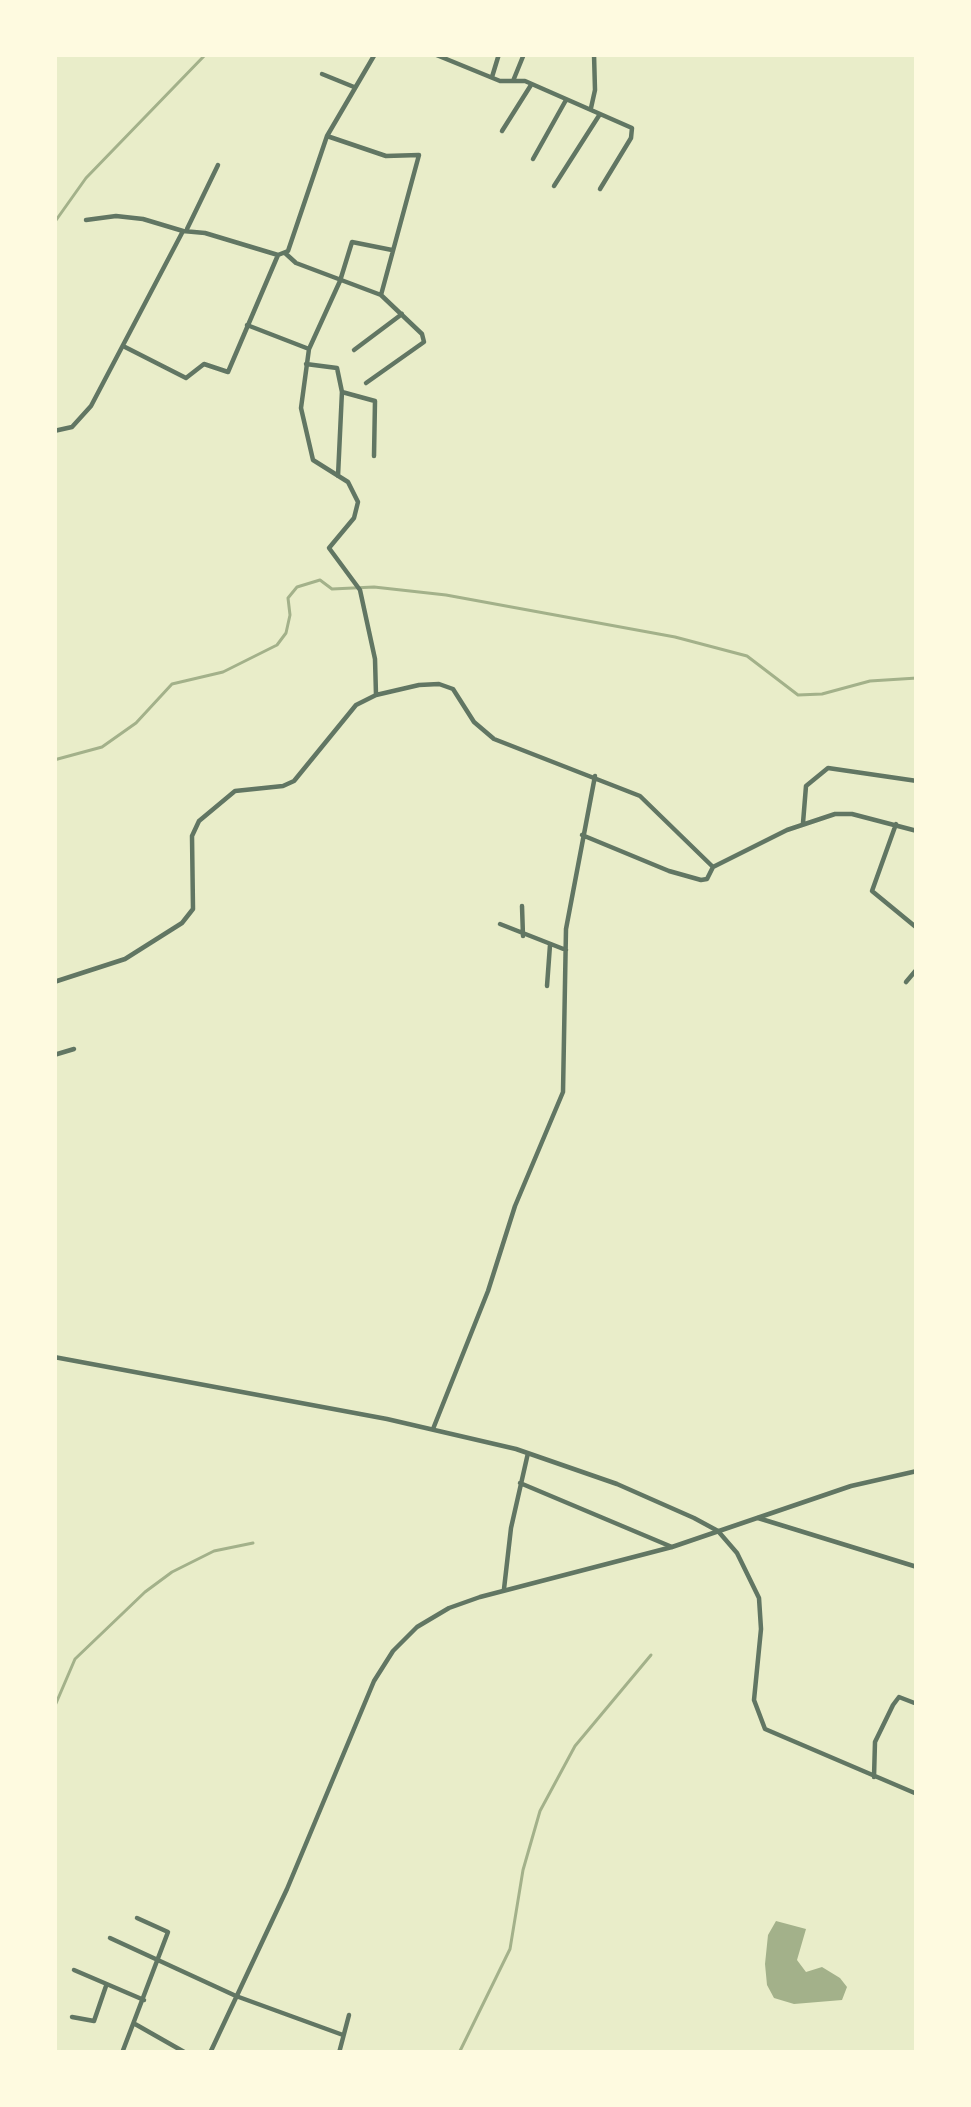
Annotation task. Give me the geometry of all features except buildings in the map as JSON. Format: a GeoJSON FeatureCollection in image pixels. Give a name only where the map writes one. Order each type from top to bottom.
{"type":"FeatureCollection","features":[{"type":"Feature","properties":{"kind":"street"},"geometry":{"type":"LineString","coordinates":[[125,346],[186,378],[204,364],[228,372],[281,254],[294,243],[327,136],[375,54]]}},
{"type":"Feature","properties":{"kind":"street"},"geometry":{"type":"LineString","coordinates":[[434,54],[492,77],[531,85],[633,131],[600,189]]}},
{"type":"Feature","properties":{"kind":"street"},"geometry":{"type":"LineString","coordinates":[[492,77],[499,54]]}},
{"type":"Feature","properties":{"kind":"street"},"geometry":{"type":"LineString","coordinates":[[513,81],[524,54]]}},
{"type":"Feature","properties":{"kind":"street"},"geometry":{"type":"LineString","coordinates":[[590,110],[594,54]]}},
{"type":"Feature","properties":{"kind":"street"},"geometry":{"type":"LineString","coordinates":[[322,74],[354,87]]}},
{"type":"Feature","properties":{"kind":"street"},"geometry":{"type":"LineString","coordinates":[[502,130],[531,85]]}},
{"type":"Feature","properties":{"kind":"street"},"geometry":{"type":"LineString","coordinates":[[533,159],[566,100]]}},
{"type":"Feature","properties":{"kind":"street"},"geometry":{"type":"LineString","coordinates":[[554,187],[600,114]]}},
{"type":"Feature","properties":{"kind":"street"},"geometry":{"type":"LineString","coordinates":[[327,136],[386,156],[419,155],[381,295]]}},
{"type":"Feature","properties":{"kind":"street"},"geometry":{"type":"LineString","coordinates":[[54,431],[78,422],[125,346],[218,165]]}},
{"type":"Feature","properties":{"kind":"street"},"geometry":{"type":"LineString","coordinates":[[86,220],[143,219],[281,254],[381,295],[403,313],[424,342],[366,383]]}},
{"type":"Feature","properties":{"kind":"street"},"geometry":{"type":"LineString","coordinates":[[376,695],[375,659],[359,587],[330,553],[330,544],[355,518],[358,507],[351,486],[315,463],[301,408],[309,349],[352,242],[392,250]]}},
{"type":"Feature","properties":{"kind":"street"},"geometry":{"type":"LineString","coordinates":[[354,350],[403,313]]}},
{"type":"Feature","properties":{"kind":"street"},"geometry":{"type":"LineString","coordinates":[[248,326],[309,349]]}},
{"type":"Feature","properties":{"kind":"street"},"geometry":{"type":"LineString","coordinates":[[306,364],[338,368],[342,392],[338,477]]}},
{"type":"Feature","properties":{"kind":"street"},"geometry":{"type":"LineString","coordinates":[[342,392],[375,401],[374,456]]}},
{"type":"Feature","properties":{"kind":"street"},"geometry":{"type":"LineString","coordinates":[[54,982],[125,959],[182,923],[193,909],[192,836],[199,821],[236,791],[294,782],[352,708],[376,695],[443,684],[453,689],[479,728],[494,739],[640,796],[713,867]]}},
{"type":"Feature","properties":{"kind":"street"},"geometry":{"type":"LineString","coordinates":[[803,823],[806,786],[828,768],[917,781]]}},
{"type":"Feature","properties":{"kind":"street"},"geometry":{"type":"LineString","coordinates":[[433,1430],[488,1292],[515,1206],[563,1092],[566,950],[595,776]]}},
{"type":"Feature","properties":{"kind":"street"},"geometry":{"type":"LineString","coordinates":[[582,835],[701,880],[707,879],[713,867],[803,823],[844,813],[917,831]]}},
{"type":"Feature","properties":{"kind":"street"},"geometry":{"type":"LineString","coordinates":[[896,824],[872,891],[917,928]]}},
{"type":"Feature","properties":{"kind":"street"},"geometry":{"type":"LineString","coordinates":[[522,907],[523,936]]}},
{"type":"Feature","properties":{"kind":"street"},"geometry":{"type":"LineString","coordinates":[[500,924],[566,950]]}},
{"type":"Feature","properties":{"kind":"street"},"geometry":{"type":"LineString","coordinates":[[547,986],[550,945]]}},
{"type":"Feature","properties":{"kind":"street"},"geometry":{"type":"LineString","coordinates":[[906,982],[917,969]]}},
{"type":"Feature","properties":{"kind":"street"},"geometry":{"type":"LineString","coordinates":[[54,1054],[74,1049]]}},
{"type":"Feature","properties":{"kind":"street"},"geometry":{"type":"LineString","coordinates":[[54,1357],[433,1430],[528,1453],[617,1484],[718,1531],[743,1563],[759,1598],[754,1700],[760,1722],[769,1733],[917,1794]]}},
{"type":"Feature","properties":{"kind":"street"},"geometry":{"type":"LineString","coordinates":[[503,1592],[528,1453]]}},
{"type":"Feature","properties":{"kind":"street"},"geometry":{"type":"LineString","coordinates":[[210,2053],[344,1759],[374,1681],[393,1651],[417,1627],[437,1614],[503,1592],[672,1546],[851,1486],[917,1471]]}},
{"type":"Feature","properties":{"kind":"street"},"geometry":{"type":"LineString","coordinates":[[520,1483],[672,1546]]}},
{"type":"Feature","properties":{"kind":"street"},"geometry":{"type":"LineString","coordinates":[[758,1518],[917,1567]]}},
{"type":"Feature","properties":{"kind":"street"},"geometry":{"type":"LineString","coordinates":[[874,1777],[875,1742],[893,1705],[898,1697],[917,1704]]}},
{"type":"Feature","properties":{"kind":"street"},"geometry":{"type":"LineString","coordinates":[[122,2053],[168,1932],[137,1918]]}},
{"type":"Feature","properties":{"kind":"street"},"geometry":{"type":"LineString","coordinates":[[110,1938],[236,1996],[343,2035]]}},
{"type":"Feature","properties":{"kind":"street"},"geometry":{"type":"LineString","coordinates":[[74,1970],[144,2000]]}},
{"type":"Feature","properties":{"kind":"street"},"geometry":{"type":"LineString","coordinates":[[72,2017],[94,2021],[106,1986]]}},
{"type":"Feature","properties":{"kind":"street"},"geometry":{"type":"LineString","coordinates":[[339,2053],[349,2015]]}},
{"type":"Feature","properties":{"kind":"street"},"geometry":{"type":"LineString","coordinates":[[135,2024],[186,2053]]}},
{"type":"Feature","properties":{"kind":"shaded area"},"geometry":{"type":"Polygon","coordinates":[[[776,1921],[806,1929],[797,1960],[806,1972],[822,1967],[840,1978],[847,1987],[842,2000],[794,2004],[774,1998],[765,1964],[768,1935],[776,1921]]]}},
{"type":"Feature","properties":{"kind":"waterway"},"geometry":{"type":"LineString","coordinates":[[54,223],[86,178],[206,54]]}},
{"type":"Feature","properties":{"kind":"waterway"},"geometry":{"type":"LineString","coordinates":[[54,760],[102,747],[136,723],[172,684],[223,672],[277,645],[286,633],[288,598],[297,587],[320,580],[332,589],[374,587],[446,595],[675,637],[747,656],[798,695],[870,681],[917,678]]}},
{"type":"Feature","properties":{"kind":"waterway"},"geometry":{"type":"LineString","coordinates":[[54,1708],[75,1659],[145,1592],[214,1551],[253,1543]]}},
{"type":"Feature","properties":{"kind":"waterway"},"geometry":{"type":"LineString","coordinates":[[459,2053],[510,1949],[523,1870],[540,1811],[575,1746],[651,1655]]}}]}
